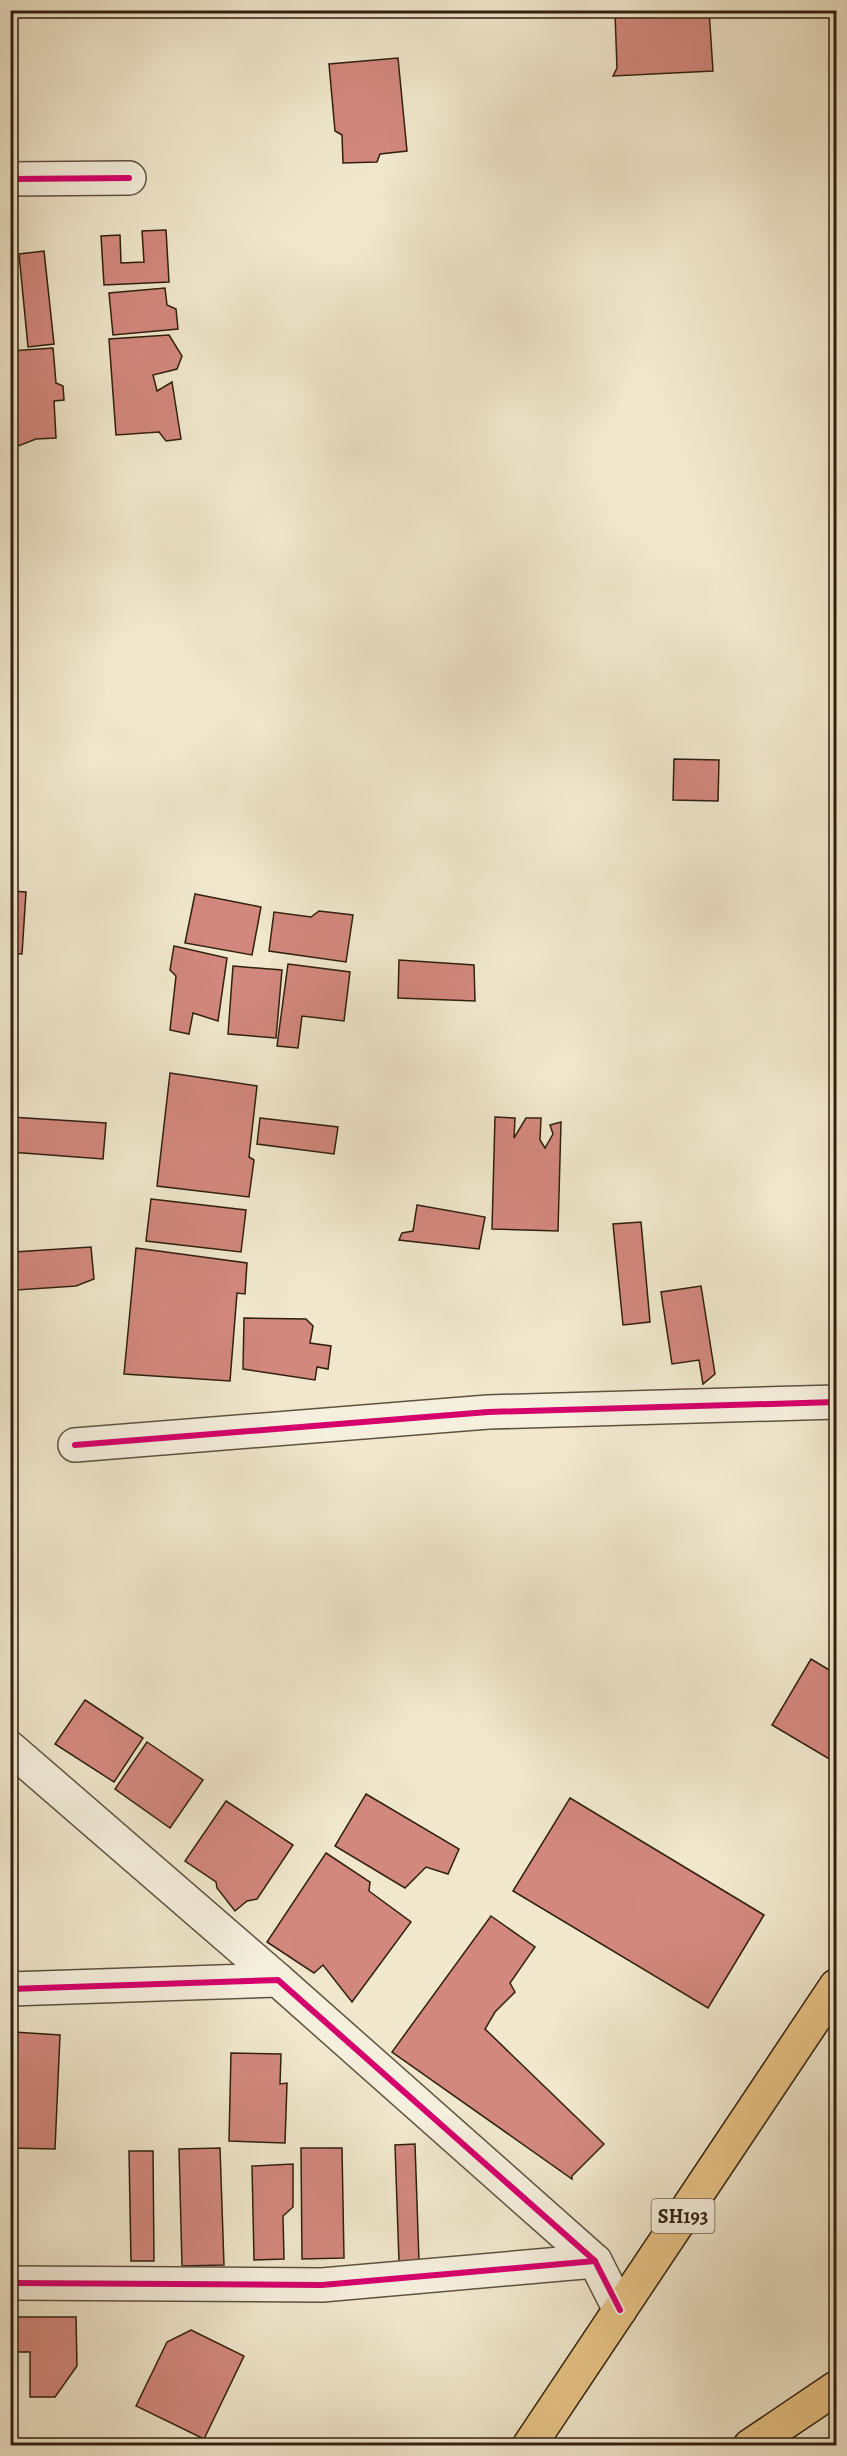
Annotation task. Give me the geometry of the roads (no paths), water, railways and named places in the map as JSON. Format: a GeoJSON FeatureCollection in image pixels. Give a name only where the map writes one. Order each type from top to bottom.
{"type":"FeatureCollection","features":[{"type":"Feature","properties":{"kind":"main road","name":"SH193"},"geometry":{"type":"LineString","coordinates":[[530,2445],[837,1986]]}},
{"type":"Feature","properties":{"kind":"main road"},"geometry":{"type":"LineString","coordinates":[[750,2445],[837,2388]]}},
{"type":"Feature","properties":{"kind":"street"},"geometry":{"type":"LineString","coordinates":[[10,179],[129,178]]}},
{"type":"Feature","properties":{"kind":"street"},"geometry":{"type":"LineString","coordinates":[[75,1445],[488,1412],[837,1402]]}},
{"type":"Feature","properties":{"kind":"street"},"geometry":{"type":"LineString","coordinates":[[10,1748],[278,1980],[595,2261],[620,2310]]}},
{"type":"Feature","properties":{"kind":"street"},"geometry":{"type":"LineString","coordinates":[[10,1989],[278,1980]]}},
{"type":"Feature","properties":{"kind":"street"},"geometry":{"type":"LineString","coordinates":[[10,2283],[322,2284],[595,2261]]}}]}
